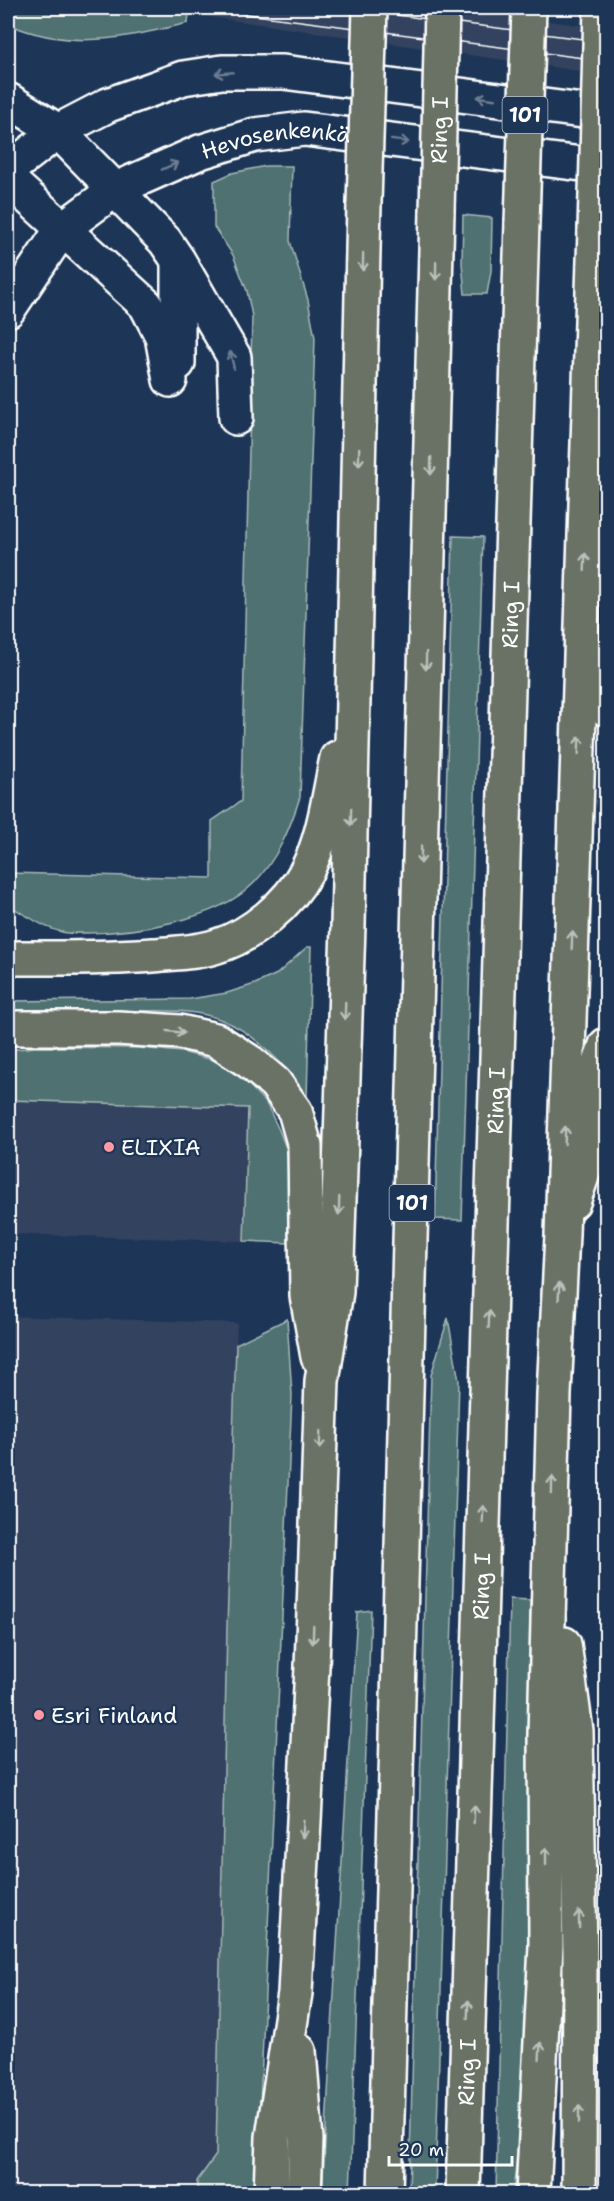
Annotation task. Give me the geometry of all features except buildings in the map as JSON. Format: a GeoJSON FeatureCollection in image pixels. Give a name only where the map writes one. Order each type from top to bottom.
{"type":"FeatureCollection","features":[{"type":"Feature","properties":{"kind":"highway"},"geometry":{"type":"LineString","coordinates":[[271,2193],[273,2137],[295,1993],[312,1667],[322,1381],[336,1292],[370,8]]}},
{"type":"Feature","properties":{"kind":"highway","name":"Ring I"},"geometry":{"type":"LineString","coordinates":[[385,2193],[442,8]]}},
{"type":"Feature","properties":{"kind":"highway","name":"Ring I"},"geometry":{"type":"LineString","coordinates":[[463,2193],[529,8]]}},
{"type":"Feature","properties":{"kind":"highway"},"geometry":{"type":"LineString","coordinates":[[533,2193],[546,1947],[545,1735],[552,1544],[554,1394],[562,1235],[583,621],[601,8]]}},
{"type":"Feature","properties":{"kind":"highway"},"geometry":{"type":"LineString","coordinates":[[583,621],[606,709]]}},
{"type":"Feature","properties":{"kind":"highway"},"geometry":{"type":"LineString","coordinates":[[8,958],[123,957],[185,952],[218,946],[253,929],[277,910],[306,873],[323,826],[354,674]]}},
{"type":"Feature","properties":{"kind":"highway"},"geometry":{"type":"LineString","coordinates":[[8,1028],[118,1028],[180,1032],[216,1040],[250,1062],[275,1083],[295,1111],[305,1146],[307,1296],[322,1381]]}},
{"type":"Feature","properties":{"kind":"highway"},"geometry":{"type":"LineString","coordinates":[[562,1235],[593,1144],[597,1072],[606,1045]]}},
{"type":"Feature","properties":{"kind":"highway"},"geometry":{"type":"LineString","coordinates":[[552,1544],[576,1731],[580,1955],[579,2193]]}},
{"type":"Feature","properties":{"kind":"highway"},"geometry":{"type":"LineString","coordinates":[[295,1993],[306,2139],[304,2193]]}},
{"type":"Feature","properties":{"kind":"main road"},"geometry":{"type":"LineString","coordinates":[[8,170],[58,131],[108,105],[183,78],[249,71],[283,72],[606,114]]}},
{"type":"Feature","properties":{"kind":"main road"},"geometry":{"type":"LineString","coordinates":[[8,100],[58,131],[165,241],[234,357],[236,418]]}},
{"type":"Feature","properties":{"kind":"main road","name":"Hevosenkenkä"},"geometry":{"type":"LineString","coordinates":[[8,310],[62,230],[116,189],[200,152],[255,135],[304,129],[606,167]]}},
{"type":"Feature","properties":{"kind":"main road"},"geometry":{"type":"LineString","coordinates":[[8,179],[146,305],[162,336],[170,380],[177,367],[178,260]]}},
{"type":"Feature","properties":{"kind":"shaded area"},"geometry":{"type":"Polygon","coordinates":[[[149,8],[458,8],[606,29],[606,75],[149,8]]]}},
{"type":"Feature","properties":{"kind":"shaded area"},"geometry":{"type":"Polygon","coordinates":[[[8,1100],[248,1108],[244,1241],[8,1234],[8,1100]]]}},
{"type":"Feature","properties":{"kind":"shaded area"},"geometry":{"type":"Polygon","coordinates":[[[8,1316],[237,1323],[227,1627],[216,2155],[197,2181],[197,2193],[8,2194],[8,1316]]]}},
{"type":"Feature","properties":{"kind":"green space"},"geometry":{"type":"Polygon","coordinates":[[[8,8],[149,8],[189,14],[188,23],[120,37],[76,40],[31,32],[8,24],[8,8]]]}},
{"type":"Feature","properties":{"kind":"green space"},"geometry":{"type":"Polygon","coordinates":[[[266,166],[292,166],[290,241],[308,300],[315,338],[300,797],[287,832],[262,875],[237,896],[218,907],[174,922],[150,927],[105,932],[62,932],[41,924],[12,905],[7,894],[8,873],[212,878],[212,821],[241,801],[252,316],[247,291],[233,255],[214,227],[214,181],[232,173],[266,166]]]}},
{"type":"Feature","properties":{"kind":"green space"},"geometry":{"type":"Polygon","coordinates":[[[463,215],[492,218],[491,271],[487,294],[465,294],[462,263],[463,215]]]}},
{"type":"Feature","properties":{"kind":"green space"},"geometry":{"type":"Polygon","coordinates":[[[453,536],[483,537],[462,1220],[435,1219],[453,536]]]}},
{"type":"Feature","properties":{"kind":"green space"},"geometry":{"type":"Polygon","coordinates":[[[307,947],[311,947],[307,1098],[303,1097],[290,1074],[269,1052],[233,1025],[211,1016],[175,1011],[8,1010],[8,1001],[190,999],[227,993],[277,974],[307,947]]]}},
{"type":"Feature","properties":{"kind":"green space"},"geometry":{"type":"Polygon","coordinates":[[[36,1047],[139,1048],[182,1052],[217,1061],[245,1081],[266,1103],[286,1148],[289,1166],[288,1243],[244,1241],[248,1108],[8,1100],[8,1050],[36,1047]]]}},
{"type":"Feature","properties":{"kind":"green space"},"geometry":{"type":"Polygon","coordinates":[[[448,1318],[459,1381],[435,2193],[409,2194],[431,1375],[448,1318]]]}},
{"type":"Feature","properties":{"kind":"green space"},"geometry":{"type":"Polygon","coordinates":[[[287,1319],[292,1395],[256,2193],[197,2194],[197,2181],[216,2155],[227,1627],[236,1344],[287,1319]]]}},
{"type":"Feature","properties":{"kind":"green space"},"geometry":{"type":"Polygon","coordinates":[[[510,1599],[530,1600],[531,1780],[528,1960],[522,2094],[513,2193],[496,2194],[510,1599]]]}},
{"type":"Feature","properties":{"kind":"green space"},"geometry":{"type":"Polygon","coordinates":[[[371,1610],[350,2193],[322,2193],[357,1612],[371,1610]]]}},
{"type":"Feature","properties":{"kind":"tram line"},"geometry":{"type":"LineString","coordinates":[[201,8],[606,61]]}},
{"type":"Feature","properties":{"kind":"tram line"},"geometry":{"type":"LineString","coordinates":[[342,8],[606,42]]}},
{"type":"Feature","properties":{"kind":"place","name":"ELIXIA"},"geometry":{"type":"Point","coordinates":[109,1147]}},
{"type":"Feature","properties":{"kind":"place","name":"Esri Finland"},"geometry":{"type":"Point","coordinates":[39,1715]}}]}
